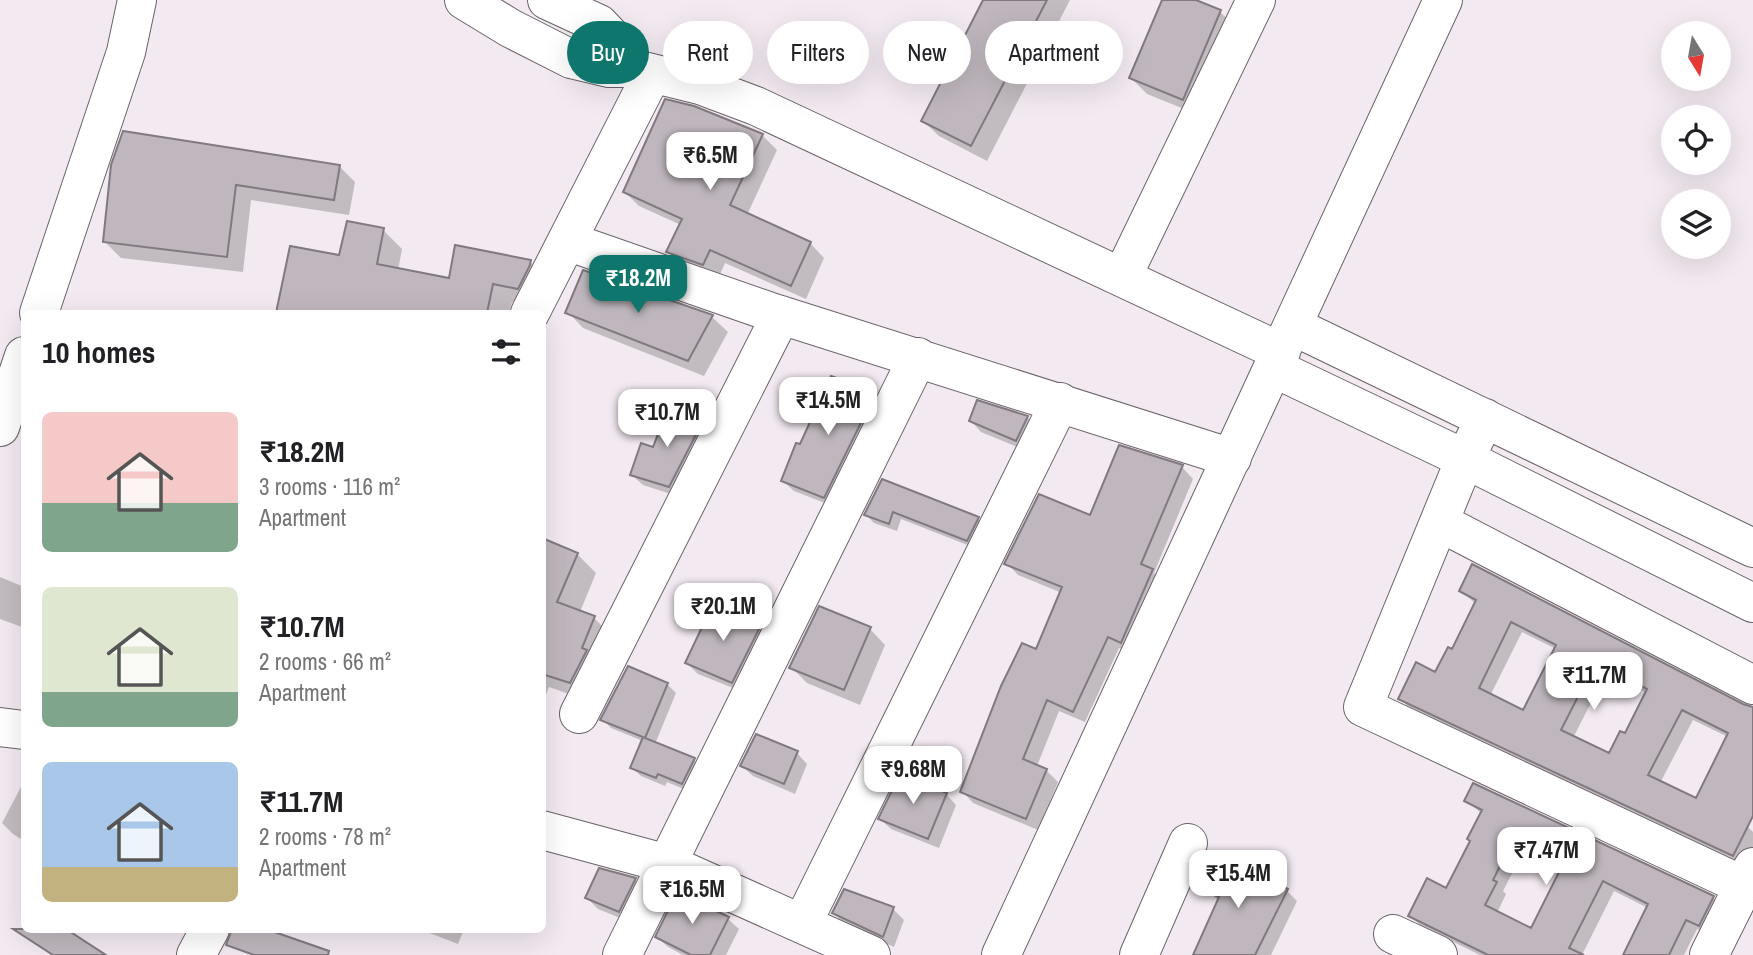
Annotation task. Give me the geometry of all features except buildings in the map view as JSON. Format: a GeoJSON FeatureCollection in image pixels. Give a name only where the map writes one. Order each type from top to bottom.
{"type":"FeatureCollection","features":[{"type":"Feature","properties":{"kind":"street"},"geometry":{"type":"LineString","coordinates":[[41,310],[126,52],[137,0]]}},
{"type":"Feature","properties":{"kind":"street"},"geometry":{"type":"LineString","coordinates":[[464,0],[510,28],[567,57]]}},
{"type":"Feature","properties":{"kind":"street"},"geometry":{"type":"LineString","coordinates":[[547,0],[592,21]]}},
{"type":"Feature","properties":{"kind":"street"},"geometry":{"type":"LineString","coordinates":[[1122,277],[1256,0]]}},
{"type":"Feature","properties":{"kind":"street"},"geometry":{"type":"LineString","coordinates":[[1002,955],[1443,0]]}},
{"type":"Feature","properties":{"kind":"street"},"geometry":{"type":"LineString","coordinates":[[649,73],[700,85],[756,106],[1283,349],[1485,418],[1753,548]]}},
{"type":"Feature","properties":{"kind":"street"},"geometry":{"type":"LineString","coordinates":[[532,310],[567,241],[635,84]]}},
{"type":"Feature","properties":{"kind":"street"},"geometry":{"type":"LineString","coordinates":[[567,241],[781,315],[1232,458]]}},
{"type":"Feature","properties":{"kind":"street"},"geometry":{"type":"LineString","coordinates":[[579,714],[781,315]]}},
{"type":"Feature","properties":{"kind":"street"},"geometry":{"type":"LineString","coordinates":[[1283,349],[1465,459],[1753,603]]}},
{"type":"Feature","properties":{"kind":"street"},"geometry":{"type":"LineString","coordinates":[[622,955],[918,357]]}},
{"type":"Feature","properties":{"kind":"street"},"geometry":{"type":"LineString","coordinates":[[0,427],[21,365]]}},
{"type":"Feature","properties":{"kind":"street"},"geometry":{"type":"LineString","coordinates":[[802,924],[1060,402]]}},
{"type":"Feature","properties":{"kind":"street"},"geometry":{"type":"LineString","coordinates":[[1485,418],[1465,459],[1363,707],[1748,877],[1709,955]]}},
{"type":"Feature","properties":{"kind":"street"},"geometry":{"type":"LineString","coordinates":[[1439,522],[1753,684]]}},
{"type":"Feature","properties":{"kind":"street"},"geometry":{"type":"LineString","coordinates":[[0,727],[21,730]]}},
{"type":"Feature","properties":{"kind":"street"},"geometry":{"type":"LineString","coordinates":[[546,831],[668,864],[871,955]]}},
{"type":"Feature","properties":{"kind":"street"},"geometry":{"type":"LineString","coordinates":[[1139,955],[1188,843]]}},
{"type":"Feature","properties":{"kind":"street"},"geometry":{"type":"LineString","coordinates":[[196,955],[208,933]]}},
{"type":"Feature","properties":{"kind":"street"},"geometry":{"type":"LineString","coordinates":[[1393,934],[1438,955]]}}]}
